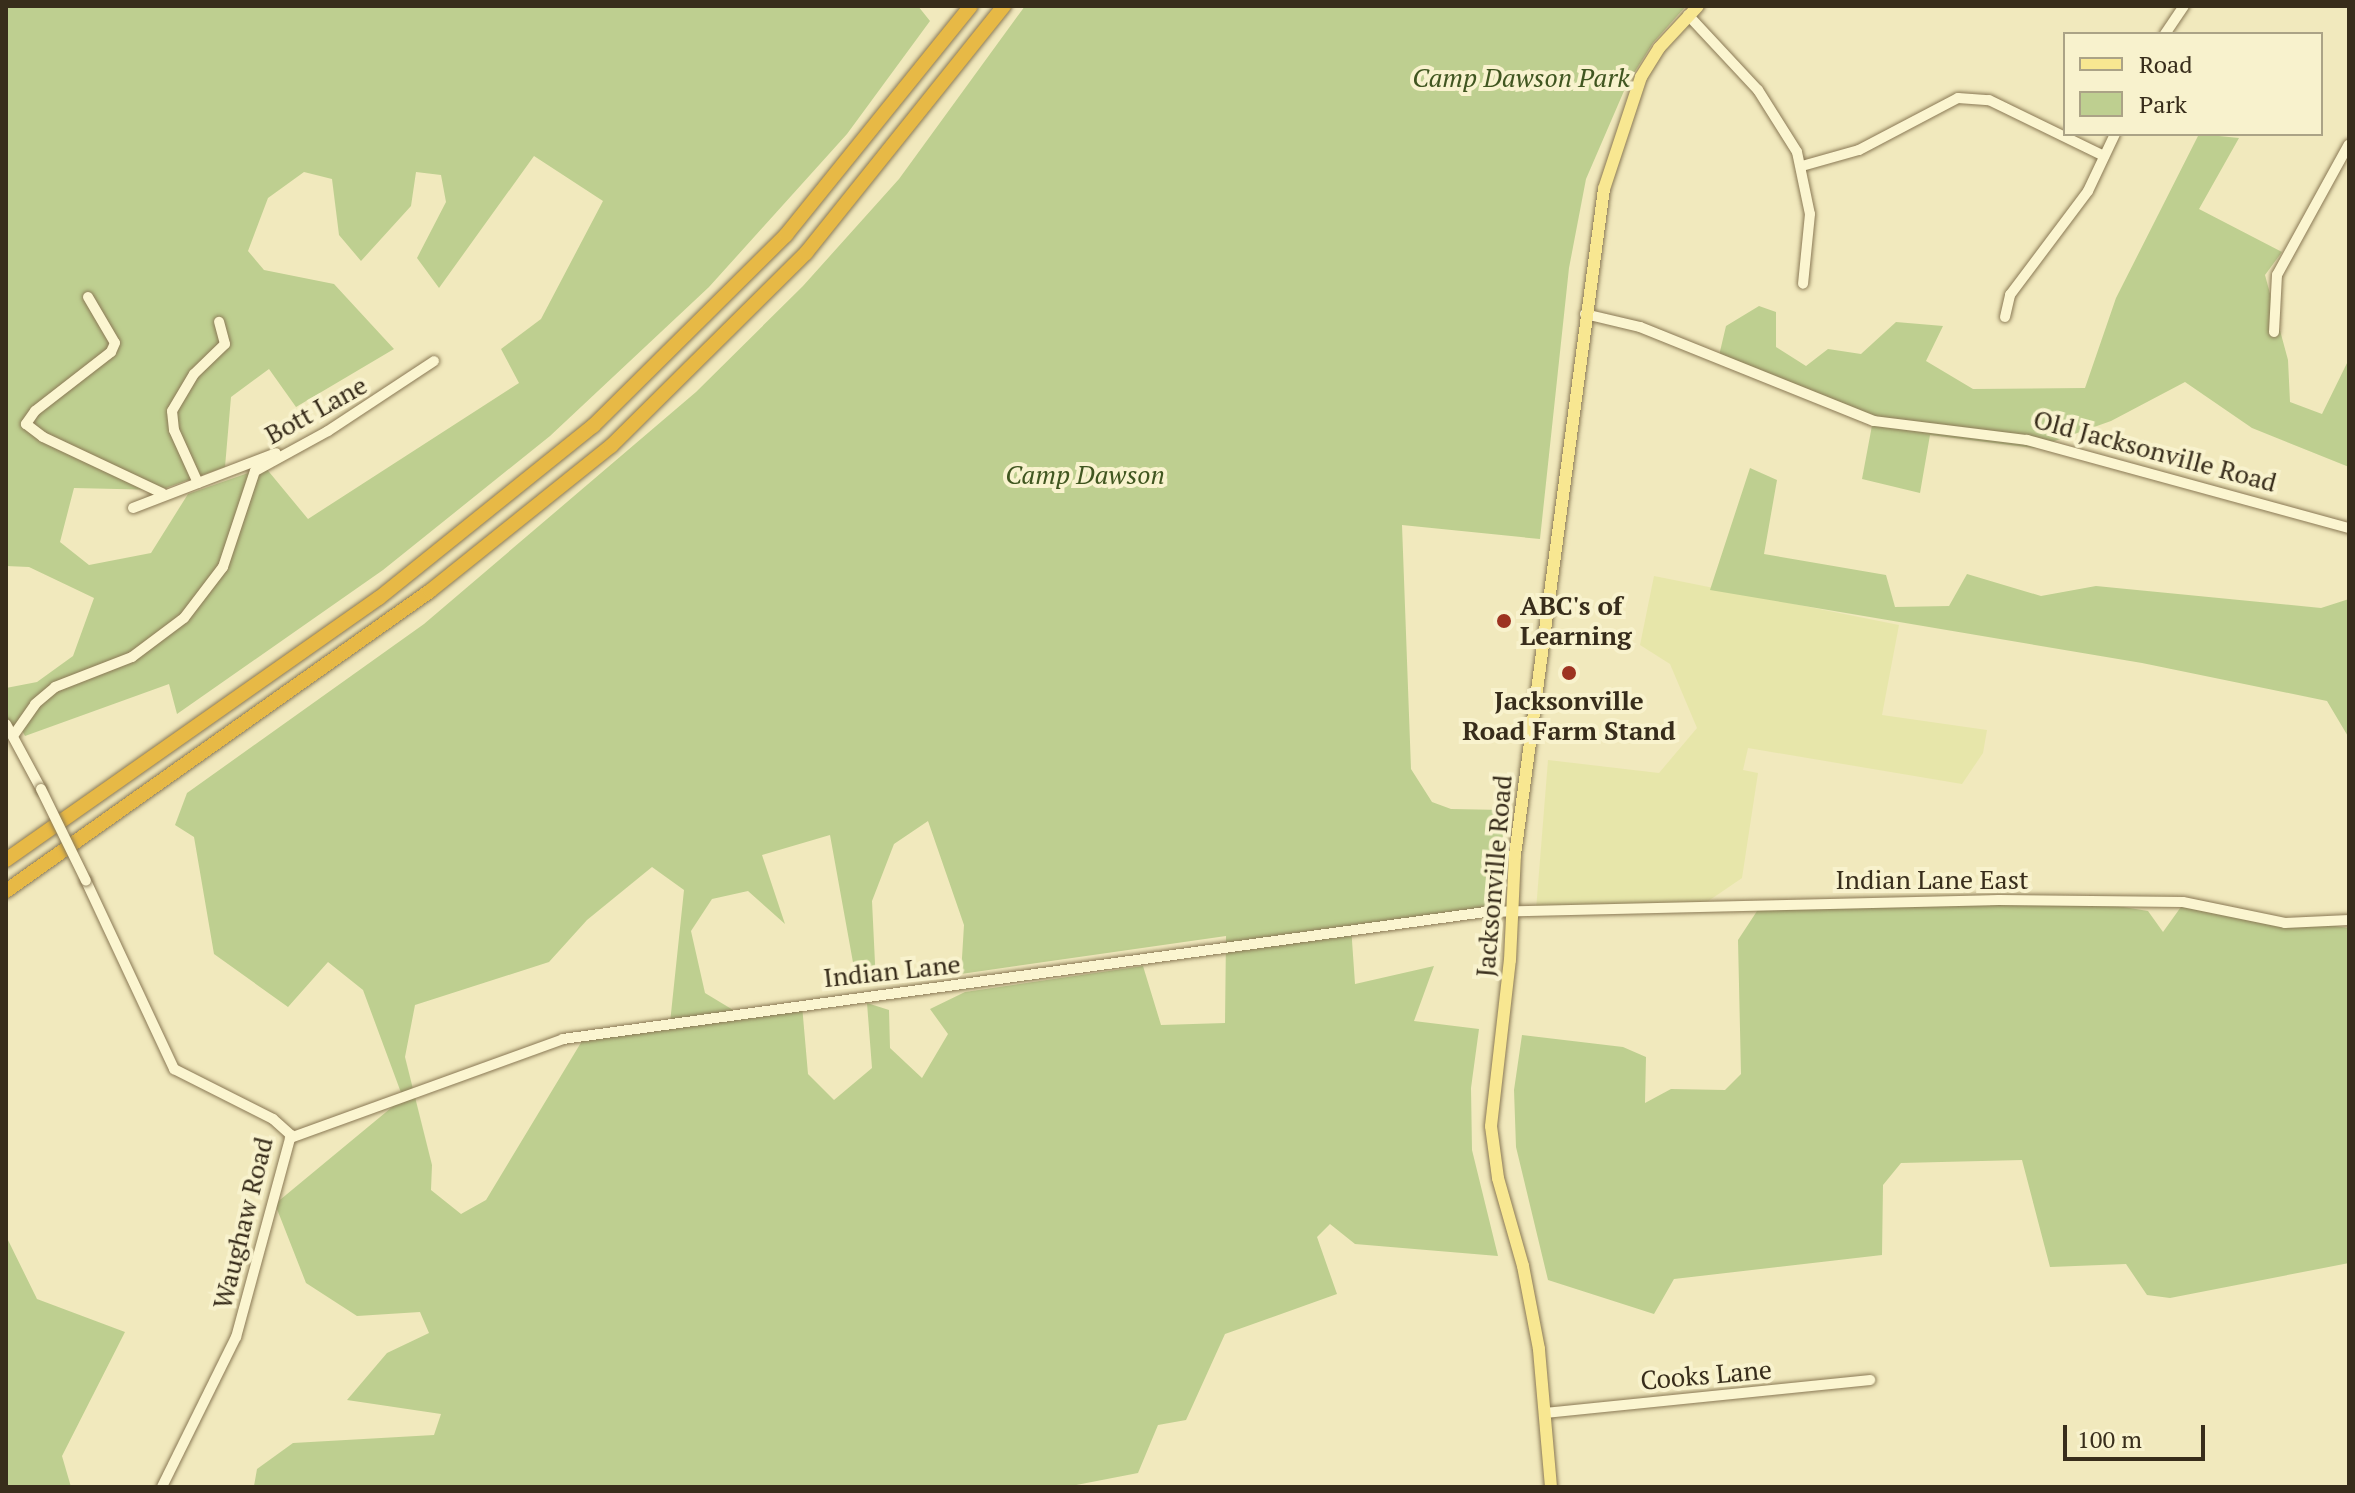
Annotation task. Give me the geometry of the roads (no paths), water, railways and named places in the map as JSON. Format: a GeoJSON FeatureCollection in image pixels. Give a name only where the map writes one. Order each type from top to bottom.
{"type":"FeatureCollection","features":[{"type":"Feature","properties":{"kind":"highway"},"geometry":{"type":"LineString","coordinates":[[6,860],[379,598],[570,447],[692,333],[786,235],[971,6]]}},
{"type":"Feature","properties":{"kind":"highway"},"geometry":{"type":"LineString","coordinates":[[6,891],[430,591],[611,446],[732,331],[816,241],[1004,6]]}},
{"type":"Feature","properties":{"kind":"main road","name":"Jacksonville Road"},"geometry":{"type":"LineString","coordinates":[[1551,1487],[1531,1305],[1498,1178],[1491,1126],[1526,763],[1597,225],[1625,117],[1659,48],[1693,11]]}},
{"type":"Feature","properties":{"kind":"street"},"geometry":{"type":"LineString","coordinates":[[2166,32],[2184,6]]}},
{"type":"Feature","properties":{"kind":"street"},"geometry":{"type":"LineString","coordinates":[[1693,11],[1783,124],[1802,166],[1810,214],[1803,284]]}},
{"type":"Feature","properties":{"kind":"street"},"geometry":{"type":"LineString","coordinates":[[1802,166],[1859,150],[1958,98],[1989,100],[2104,156]]}},
{"type":"Feature","properties":{"kind":"street"},"geometry":{"type":"LineString","coordinates":[[2005,317],[2010,295],[2074,211],[2114,136]]}},
{"type":"Feature","properties":{"kind":"street"},"geometry":{"type":"LineString","coordinates":[[2274,332],[2277,275],[2349,144]]}},
{"type":"Feature","properties":{"kind":"street"},"geometry":{"type":"LineString","coordinates":[[88,297],[115,343],[111,352],[35,411],[26,424],[43,437],[162,493]]}},
{"type":"Feature","properties":{"kind":"street","name":"Old Jacksonville Road"},"geometry":{"type":"LineString","coordinates":[[1585,314],[1649,330],[1874,421],[2027,440],[2349,528]]}},
{"type":"Feature","properties":{"kind":"street"},"geometry":{"type":"LineString","coordinates":[[198,483],[174,430],[172,411],[194,374],[225,344],[219,322]]}},
{"type":"Feature","properties":{"kind":"street","name":"Bott Lane"},"geometry":{"type":"LineString","coordinates":[[13,736],[35,704],[55,687],[132,657],[184,618],[223,567],[255,471],[351,417],[434,361]]}},
{"type":"Feature","properties":{"kind":"street"},"geometry":{"type":"LineString","coordinates":[[133,508],[162,493],[198,483],[243,462],[292,449]]}},
{"type":"Feature","properties":{"kind":"street","name":"Waughaw Road"},"geometry":{"type":"LineString","coordinates":[[6,724],[86,881],[174,1069],[273,1119],[290,1138],[239,1328],[162,1487]]}},
{"type":"Feature","properties":{"kind":"street","name":"Indian Lane East"},"geometry":{"type":"LineString","coordinates":[[1513,909],[1999,900],[2183,902],[2285,923],[2349,920]]}},
{"type":"Feature","properties":{"kind":"street","name":"Indian Lane"},"geometry":{"type":"LineString","coordinates":[[290,1138],[544,1045],[589,1035],[1513,909]]}},
{"type":"Feature","properties":{"kind":"street","name":"Cooks Lane"},"geometry":{"type":"LineString","coordinates":[[1545,1413],[1870,1380]]}},
{"type":"Feature","properties":{"kind":"place","name":"ABC's of Learning"},"geometry":{"type":"Point","coordinates":[1504,621]}},
{"type":"Feature","properties":{"kind":"place","name":"Jacksonville Road Farm Stand"},"geometry":{"type":"Point","coordinates":[1569,673]}},
{"type":"Feature","properties":{"kind":"park label","name":"Camp Dawson Park"},"geometry":{"type":"Point","coordinates":[1521,78]}},
{"type":"Feature","properties":{"kind":"park label","name":"Camp Dawson"},"geometry":{"type":"Point","coordinates":[1085,475]}}]}
